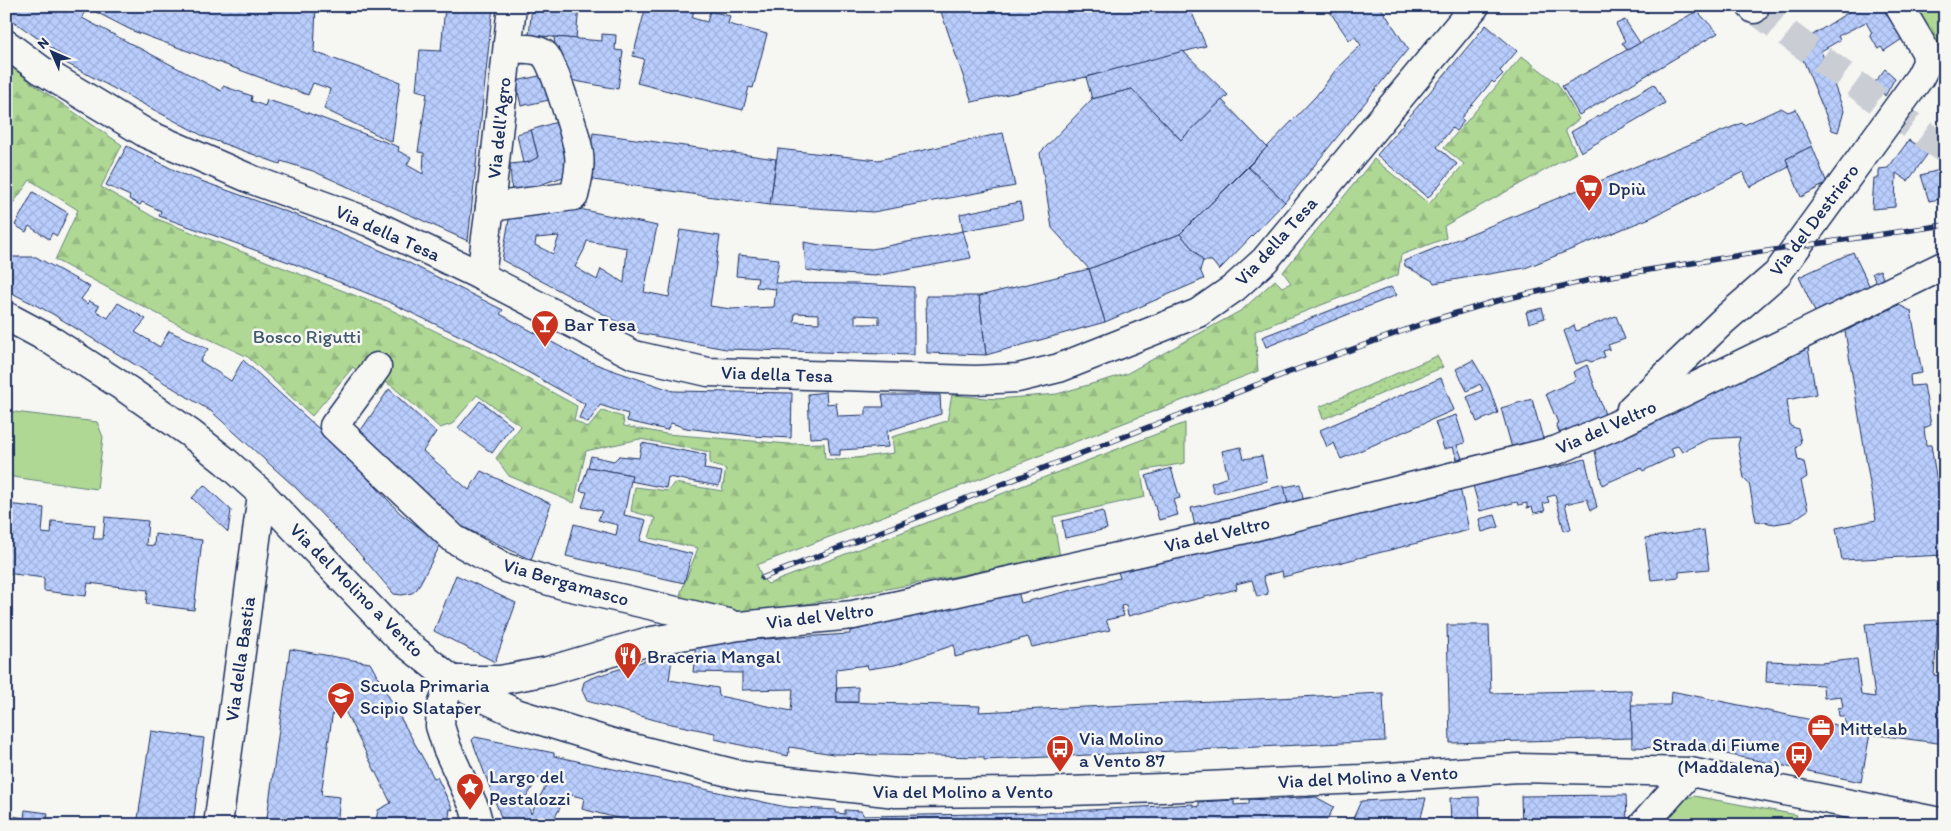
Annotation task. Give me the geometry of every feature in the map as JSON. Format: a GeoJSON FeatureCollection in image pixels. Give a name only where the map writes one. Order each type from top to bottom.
{"type":"FeatureCollection","features":[{"type":"Feature","properties":{"kind":"street","name":"Via dell'Agro"},"geometry":{"type":"LineString","coordinates":[[481,276],[512,6]]}},
{"type":"Feature","properties":{"kind":"street","name":"Via della Tesa"},"geometry":{"type":"LineString","coordinates":[[6,44],[41,70],[147,134],[253,180],[369,222],[481,276],[634,355],[708,372],[976,380],[1018,378],[1060,368],[1198,313],[1234,288],[1264,260],[1475,6]]}},
{"type":"Feature","properties":{"kind":"street","name":"Via del Destriero"},"geometry":{"type":"LineString","coordinates":[[1614,426],[1724,320],[1777,274],[1920,77],[1926,63],[1926,52],[1899,6]]}},
{"type":"Feature","properties":{"kind":"street","name":"Via dell'Agro"},"geometry":{"type":"LineString","coordinates":[[490,207],[574,196],[578,175],[579,155],[575,137],[551,64],[544,53],[508,48]]}},
{"type":"Feature","properties":{"kind":"street","name":"Via del Veltro"},"geometry":{"type":"LineString","coordinates":[[452,680],[500,680],[548,671],[646,642],[739,626],[854,614],[1245,528],[1557,450],[1614,426],[1937,269]]}},
{"type":"Feature","properties":{"kind":"street","name":"Via del Molino a Vento"},"geometry":{"type":"LineString","coordinates":[[6,316],[49,339],[136,395],[191,434],[262,494],[398,638],[452,680],[516,713],[613,743],[744,776],[896,793],[1037,792],[1162,788],[1361,779],[1518,768],[1690,772],[1945,823]]}},
{"type":"Feature","properties":{"kind":"street","name":"Via Bergamasco"},"geometry":{"type":"LineString","coordinates":[[377,367],[334,426],[454,539],[506,568],[563,585],[739,626]]}},
{"type":"Feature","properties":{"kind":"street","name":"Via della Bastia"},"geometry":{"type":"LineString","coordinates":[[218,825],[262,494]]}},
{"type":"Feature","properties":{"kind":"street"},"geometry":{"type":"LineString","coordinates":[[452,680],[441,708],[440,726],[447,748],[474,806],[479,825]]}},
{"type":"Feature","properties":{"kind":"street"},"geometry":{"type":"LineString","coordinates":[[1643,825],[1690,772]]}},
{"type":"Feature","properties":{"kind":"green space"},"geometry":{"type":"Polygon","coordinates":[[[1915,6],[1945,6],[1945,57],[1915,6]]]}},
{"type":"Feature","properties":{"kind":"green space","name":"Bosco Rigutti"},"geometry":{"type":"Polygon","coordinates":[[[1522,56],[1557,83],[1579,119],[1565,130],[1576,153],[1444,226],[1446,238],[1401,255],[1398,275],[1255,331],[1258,371],[757,565],[762,578],[768,584],[1185,423],[1185,463],[1141,471],[1145,497],[1053,517],[1060,557],[736,617],[678,600],[698,548],[649,538],[655,518],[631,511],[635,487],[668,491],[674,483],[722,491],[726,469],[710,464],[710,452],[640,439],[586,451],[574,503],[509,476],[496,458],[521,426],[477,395],[452,424],[440,428],[385,382],[378,395],[353,367],[312,416],[248,357],[175,323],[55,260],[78,210],[30,180],[6,213],[6,62],[33,84],[122,145],[101,187],[157,219],[385,307],[479,352],[577,406],[574,420],[588,428],[602,411],[623,417],[624,426],[666,434],[789,444],[824,443],[825,459],[840,460],[894,453],[892,437],[947,421],[952,395],[997,399],[1057,394],[1126,374],[1242,310],[1275,280],[1282,287],[1291,283],[1283,272],[1374,159],[1429,204],[1464,164],[1444,148],[1522,56]]]}},
{"type":"Feature","properties":{"kind":"green space"},"geometry":{"type":"Polygon","coordinates":[[[1437,356],[1443,367],[1323,419],[1319,407],[1437,356]]]}},
{"type":"Feature","properties":{"kind":"green space"},"geometry":{"type":"Polygon","coordinates":[[[6,411],[97,422],[103,437],[97,489],[6,476],[6,411]]]}},
{"type":"Feature","properties":{"kind":"green space"},"geometry":{"type":"Polygon","coordinates":[[[1694,796],[1797,815],[1794,825],[1663,825],[1687,798],[1694,796]]]}},
{"type":"Feature","properties":{"kind":"building"},"geometry":{"type":"Polygon","coordinates":[[[6,6],[83,6],[86,8],[82,18],[221,91],[223,86],[252,96],[251,101],[265,106],[267,100],[300,110],[399,147],[398,151],[411,157],[407,165],[423,174],[424,153],[418,152],[427,93],[416,90],[420,50],[441,51],[445,6],[493,6],[468,241],[313,171],[281,161],[280,164],[205,137],[66,63],[67,59],[6,16],[6,6]]]}},
{"type":"Feature","properties":{"kind":"building"},"geometry":{"type":"Polygon","coordinates":[[[98,6],[316,6],[314,52],[400,82],[392,142],[324,109],[330,89],[313,83],[308,95],[133,31],[96,12],[98,6]]]}},
{"type":"Feature","properties":{"kind":"building"},"geometry":{"type":"Polygon","coordinates":[[[532,6],[579,6],[576,39],[529,35],[532,6]]]}},
{"type":"Feature","properties":{"kind":"building"},"geometry":{"type":"Polygon","coordinates":[[[646,6],[695,6],[692,18],[707,22],[710,11],[730,16],[728,24],[767,34],[753,88],[749,87],[743,110],[637,83],[644,59],[633,56],[646,6]]]}},
{"type":"Feature","properties":{"kind":"building"},"geometry":{"type":"Polygon","coordinates":[[[939,6],[1189,6],[1206,46],[1086,77],[972,102],[939,6]]]}},
{"type":"Feature","properties":{"kind":"building"},"geometry":{"type":"Polygon","coordinates":[[[1326,6],[1380,6],[1408,49],[1285,202],[1248,167],[1316,96],[1338,67],[1361,45],[1355,37],[1349,40],[1326,6]]]}},
{"type":"Feature","properties":{"kind":"building"},"geometry":{"type":"Polygon","coordinates":[[[1640,6],[1653,6],[1647,13],[1640,6]]]}},
{"type":"Feature","properties":{"kind":"building"},"geometry":{"type":"Polygon","coordinates":[[[1858,6],[1886,6],[1905,37],[1884,51],[1881,47],[1878,49],[1870,35],[1872,33],[1866,22],[1838,36],[1840,40],[1821,51],[1844,111],[1838,132],[1832,130],[1797,45],[1858,6]]]}},
{"type":"Feature","properties":{"kind":"building"},"geometry":{"type":"Polygon","coordinates":[[[1697,11],[1718,33],[1579,115],[1562,86],[1697,11]]]}},
{"type":"Feature","properties":{"kind":"building"},"geometry":{"type":"Polygon","coordinates":[[[1625,20],[1640,43],[1627,50],[1622,43],[1625,41],[1616,24],[1625,20]]]}},
{"type":"Feature","properties":{"kind":"building"},"geometry":{"type":"Polygon","coordinates":[[[1486,25],[1517,51],[1500,71],[1503,74],[1494,83],[1492,81],[1461,118],[1464,121],[1456,131],[1452,128],[1437,147],[1457,164],[1428,198],[1377,155],[1486,25]]]}},
{"type":"Feature","properties":{"kind":"building"},"geometry":{"type":"Polygon","coordinates":[[[602,34],[616,35],[615,50],[623,51],[618,89],[559,78],[554,37],[602,41],[602,34]]]}},
{"type":"Feature","properties":{"kind":"building"},"geometry":{"type":"Polygon","coordinates":[[[1183,51],[1228,95],[1181,140],[1132,89],[1092,99],[1086,77],[1183,51]]]}},
{"type":"Feature","properties":{"kind":"building"},"geometry":{"type":"Polygon","coordinates":[[[1885,69],[1895,78],[1885,96],[1875,82],[1885,69]]]}},
{"type":"Feature","properties":{"kind":"building"},"geometry":{"type":"Polygon","coordinates":[[[548,74],[554,99],[521,106],[516,81],[548,74]]]}},
{"type":"Feature","properties":{"kind":"building"},"geometry":{"type":"Polygon","coordinates":[[[1654,84],[1665,103],[1581,152],[1571,132],[1654,84]]]}},
{"type":"Feature","properties":{"kind":"building"},"geometry":{"type":"Polygon","coordinates":[[[1132,89],[1181,140],[1222,100],[1267,147],[1180,234],[1089,269],[1052,228],[1040,153],[1092,99],[1132,89]]]}},
{"type":"Feature","properties":{"kind":"building"},"geometry":{"type":"Polygon","coordinates":[[[1781,108],[1788,112],[1796,109],[1812,146],[1786,159],[1789,167],[1750,187],[1743,172],[1650,218],[1525,268],[1434,283],[1405,266],[1404,261],[1742,123],[1744,125],[1781,108]]]}},
{"type":"Feature","properties":{"kind":"building"},"geometry":{"type":"Polygon","coordinates":[[[560,121],[572,174],[512,194],[510,164],[529,162],[538,157],[531,130],[560,121]]]}},
{"type":"Feature","properties":{"kind":"building"},"geometry":{"type":"Polygon","coordinates":[[[531,130],[538,157],[523,163],[517,134],[531,130]]]}},
{"type":"Feature","properties":{"kind":"building"},"geometry":{"type":"Polygon","coordinates":[[[593,133],[776,159],[770,205],[586,179],[593,133]]]}},
{"type":"Feature","properties":{"kind":"building"},"geometry":{"type":"Polygon","coordinates":[[[1003,133],[1015,186],[873,212],[770,205],[778,149],[878,160],[1003,133]]]}},
{"type":"Feature","properties":{"kind":"building"},"geometry":{"type":"Polygon","coordinates":[[[1909,140],[1929,152],[1908,181],[1896,173],[1895,207],[1872,209],[1874,178],[1879,178],[1879,169],[1888,168],[1909,140]]]}},
{"type":"Feature","properties":{"kind":"building"},"geometry":{"type":"Polygon","coordinates":[[[127,146],[182,174],[315,222],[407,262],[503,310],[500,314],[583,359],[609,369],[673,391],[792,393],[791,438],[752,436],[686,428],[671,423],[667,430],[627,421],[628,414],[600,405],[588,423],[579,418],[585,404],[481,346],[389,302],[297,265],[159,216],[161,211],[142,202],[140,205],[129,199],[130,196],[106,185],[127,146]]]}},
{"type":"Feature","properties":{"kind":"building"},"geometry":{"type":"Polygon","coordinates":[[[1812,146],[1827,183],[1801,197],[1786,159],[1812,146]]]}},
{"type":"Feature","properties":{"kind":"building"},"geometry":{"type":"Polygon","coordinates":[[[1945,157],[1945,198],[1929,201],[1921,175],[1943,169],[1940,159],[1945,157]]]}},
{"type":"Feature","properties":{"kind":"building"},"geometry":{"type":"Polygon","coordinates":[[[1248,167],[1285,202],[1219,270],[1212,261],[1203,261],[1180,234],[1248,167]]]}},
{"type":"Feature","properties":{"kind":"building"},"geometry":{"type":"Polygon","coordinates":[[[33,192],[68,213],[57,236],[52,233],[49,239],[29,226],[26,232],[15,225],[33,192]]]}},
{"type":"Feature","properties":{"kind":"building"},"geometry":{"type":"Polygon","coordinates":[[[1020,202],[1023,219],[963,231],[960,214],[1020,202]]]}},
{"type":"Feature","properties":{"kind":"building"},"geometry":{"type":"Polygon","coordinates":[[[566,206],[657,226],[644,292],[669,297],[680,230],[720,236],[710,306],[731,309],[774,307],[776,289],[756,287],[758,278],[736,276],[738,255],[779,259],[775,283],[914,287],[914,355],[726,349],[639,333],[502,260],[510,214],[566,206]],[[559,236],[536,238],[535,245],[553,254],[559,236]],[[587,241],[575,267],[597,280],[601,269],[624,283],[627,248],[587,241]],[[795,313],[794,322],[819,323],[819,314],[795,313]],[[855,315],[855,324],[879,324],[879,316],[855,315]]]}},
{"type":"Feature","properties":{"kind":"building"},"geometry":{"type":"Polygon","coordinates":[[[963,231],[971,258],[875,276],[806,270],[804,242],[826,246],[872,249],[963,231]]]}},
{"type":"Feature","properties":{"kind":"building"},"geometry":{"type":"Polygon","coordinates":[[[1180,234],[1203,261],[1200,270],[1204,279],[1105,322],[1089,269],[1180,234]]]}},
{"type":"Feature","properties":{"kind":"building"},"geometry":{"type":"Polygon","coordinates":[[[1853,252],[1871,289],[1816,314],[1799,277],[1853,252]]]}},
{"type":"Feature","properties":{"kind":"building"},"geometry":{"type":"Polygon","coordinates":[[[6,257],[36,257],[90,287],[81,299],[87,304],[89,301],[99,306],[96,311],[108,318],[118,303],[146,319],[135,332],[160,347],[169,331],[208,349],[200,361],[231,381],[243,360],[338,446],[400,513],[441,544],[417,589],[412,593],[394,594],[358,552],[296,488],[212,412],[51,313],[6,290],[6,257]]]}},
{"type":"Feature","properties":{"kind":"building"},"geometry":{"type":"Polygon","coordinates":[[[1089,269],[1105,322],[986,355],[979,296],[1089,269]]]}},
{"type":"Feature","properties":{"kind":"building"},"geometry":{"type":"Polygon","coordinates":[[[1880,270],[1884,281],[1877,284],[1872,273],[1880,270]]]}},
{"type":"Feature","properties":{"kind":"building"},"geometry":{"type":"Polygon","coordinates":[[[1391,287],[1397,295],[1266,347],[1262,337],[1391,287]]]}},
{"type":"Feature","properties":{"kind":"building"},"geometry":{"type":"Polygon","coordinates":[[[926,296],[979,296],[986,355],[927,353],[926,296]]]}},
{"type":"Feature","properties":{"kind":"building"},"geometry":{"type":"Polygon","coordinates":[[[1899,305],[1911,311],[1922,373],[1910,375],[1911,386],[1924,385],[1931,425],[1924,428],[1926,445],[1931,445],[1941,507],[1945,506],[1945,555],[1842,560],[1836,528],[1876,520],[1845,331],[1899,305]]]}},
{"type":"Feature","properties":{"kind":"building"},"geometry":{"type":"Polygon","coordinates":[[[1542,308],[1545,318],[1529,323],[1526,312],[1542,308]]]}},
{"type":"Feature","properties":{"kind":"building"},"geometry":{"type":"Polygon","coordinates":[[[1616,316],[1625,339],[1608,345],[1610,349],[1603,351],[1605,357],[1591,362],[1587,360],[1576,364],[1564,331],[1574,325],[1576,331],[1616,316]]]}},
{"type":"Feature","properties":{"kind":"building"},"geometry":{"type":"Polygon","coordinates":[[[1807,342],[1816,394],[1787,400],[1790,426],[1798,429],[1801,442],[1796,448],[1798,460],[1804,462],[1807,477],[1801,481],[1808,510],[1792,521],[1775,524],[1756,521],[1749,483],[1744,478],[1738,445],[1740,437],[1708,439],[1682,452],[1678,446],[1671,448],[1674,456],[1643,471],[1641,468],[1602,485],[1594,446],[1807,342]]]}},
{"type":"Feature","properties":{"kind":"building"},"geometry":{"type":"Polygon","coordinates":[[[1473,360],[1489,387],[1498,413],[1477,422],[1467,397],[1483,390],[1480,384],[1467,391],[1456,369],[1473,360]]]}},
{"type":"Feature","properties":{"kind":"building"},"geometry":{"type":"Polygon","coordinates":[[[1587,365],[1606,417],[1562,439],[1556,424],[1558,423],[1546,394],[1576,380],[1573,372],[1587,365]]]}},
{"type":"Feature","properties":{"kind":"building"},"geometry":{"type":"Polygon","coordinates":[[[1441,378],[1454,410],[1341,459],[1334,443],[1327,447],[1320,430],[1441,378]]]}},
{"type":"Feature","properties":{"kind":"building"},"geometry":{"type":"Polygon","coordinates":[[[389,389],[436,432],[423,451],[469,490],[481,471],[551,504],[531,560],[451,521],[357,436],[389,389]]]}},
{"type":"Feature","properties":{"kind":"building"},"geometry":{"type":"Polygon","coordinates":[[[826,392],[827,404],[836,403],[838,416],[866,415],[866,407],[884,407],[882,395],[940,395],[941,414],[887,431],[888,447],[840,450],[840,455],[830,455],[828,437],[810,438],[808,394],[826,392]]]}},
{"type":"Feature","properties":{"kind":"building"},"geometry":{"type":"Polygon","coordinates":[[[1532,399],[1543,439],[1512,448],[1501,408],[1532,399]]]}},
{"type":"Feature","properties":{"kind":"building"},"geometry":{"type":"Polygon","coordinates":[[[480,401],[512,426],[492,453],[458,428],[480,401]]]}},
{"type":"Feature","properties":{"kind":"building"},"geometry":{"type":"Polygon","coordinates":[[[1456,415],[1465,443],[1457,445],[1462,458],[1457,459],[1453,447],[1444,449],[1435,422],[1456,415]]]}},
{"type":"Feature","properties":{"kind":"building"},"geometry":{"type":"Polygon","coordinates":[[[642,443],[706,455],[704,469],[722,472],[719,486],[668,477],[666,488],[630,481],[632,475],[588,467],[591,456],[614,461],[619,456],[639,458],[642,443]]]}},
{"type":"Feature","properties":{"kind":"building"},"geometry":{"type":"Polygon","coordinates":[[[1241,447],[1244,459],[1262,456],[1267,481],[1214,493],[1211,483],[1228,477],[1222,451],[1241,447]]]}},
{"type":"Feature","properties":{"kind":"building"},"geometry":{"type":"Polygon","coordinates":[[[1547,459],[1550,469],[1585,459],[1597,507],[1591,510],[1587,499],[1565,504],[1571,529],[1564,531],[1555,495],[1547,497],[1549,502],[1543,504],[1545,511],[1534,513],[1532,507],[1527,508],[1527,503],[1518,505],[1517,502],[1480,511],[1471,478],[1547,459]]]}},
{"type":"Feature","properties":{"kind":"building"},"geometry":{"type":"Polygon","coordinates":[[[588,467],[632,475],[624,515],[646,520],[640,541],[692,554],[684,583],[566,556],[574,524],[616,535],[618,525],[598,520],[602,511],[582,507],[587,492],[580,491],[588,467]]]}},
{"type":"Feature","properties":{"kind":"building"},"geometry":{"type":"Polygon","coordinates":[[[1171,468],[1180,498],[1173,500],[1178,515],[1159,520],[1146,476],[1171,468]]]}},
{"type":"Feature","properties":{"kind":"building"},"geometry":{"type":"Polygon","coordinates":[[[1459,483],[1469,530],[1283,577],[1282,571],[1263,576],[1268,594],[1257,597],[1252,580],[1236,584],[1237,589],[1128,616],[1126,605],[1121,606],[1124,616],[1106,620],[1110,630],[1032,647],[1028,637],[955,657],[954,645],[895,665],[868,669],[867,665],[836,669],[837,702],[980,706],[979,712],[1383,693],[1385,741],[984,760],[984,757],[833,754],[790,747],[788,756],[715,739],[715,733],[662,722],[587,701],[582,690],[584,682],[591,678],[673,652],[669,680],[718,688],[719,696],[791,711],[793,689],[742,690],[742,673],[693,672],[696,643],[850,634],[850,631],[1018,591],[1021,603],[1120,578],[1117,569],[1459,483]]]}},
{"type":"Feature","properties":{"kind":"building"},"geometry":{"type":"Polygon","coordinates":[[[1300,484],[1304,503],[1289,509],[1284,487],[1300,484]]]}},
{"type":"Feature","properties":{"kind":"building"},"geometry":{"type":"Polygon","coordinates":[[[204,485],[231,510],[228,532],[192,498],[204,485]]]}},
{"type":"Feature","properties":{"kind":"building"},"geometry":{"type":"Polygon","coordinates":[[[1284,485],[1289,509],[1196,531],[1191,508],[1284,485]]]}},
{"type":"Feature","properties":{"kind":"building"},"geometry":{"type":"Polygon","coordinates":[[[6,504],[44,508],[42,533],[51,534],[52,521],[95,525],[93,539],[103,539],[105,517],[148,521],[146,545],[154,546],[155,534],[202,540],[194,610],[146,604],[148,590],[88,583],[86,596],[44,591],[44,578],[6,573],[6,504]]]}},
{"type":"Feature","properties":{"kind":"building"},"geometry":{"type":"Polygon","coordinates":[[[1103,511],[1107,529],[1065,538],[1062,521],[1103,511]]]}},
{"type":"Feature","properties":{"kind":"building"},"geometry":{"type":"Polygon","coordinates":[[[1495,515],[1499,527],[1482,532],[1479,519],[1495,515]]]}},
{"type":"Feature","properties":{"kind":"building"},"geometry":{"type":"Polygon","coordinates":[[[1704,530],[1709,569],[1679,572],[1679,577],[1651,580],[1645,538],[1704,530]]]}},
{"type":"Feature","properties":{"kind":"building"},"geometry":{"type":"Polygon","coordinates":[[[456,575],[516,603],[495,662],[434,631],[456,575]]]}},
{"type":"Feature","properties":{"kind":"building"},"geometry":{"type":"Polygon","coordinates":[[[1938,620],[1934,675],[1942,676],[1941,689],[1945,689],[1945,744],[1870,734],[1861,782],[1668,742],[1668,748],[1632,747],[1631,705],[1670,705],[1671,691],[1846,727],[1844,716],[1839,716],[1838,708],[1843,707],[1841,696],[1824,698],[1823,685],[1766,682],[1767,661],[1821,663],[1857,659],[1861,695],[1875,697],[1865,624],[1938,620]]]}},
{"type":"Feature","properties":{"kind":"building"},"geometry":{"type":"Polygon","coordinates":[[[1447,625],[1489,625],[1491,693],[1631,690],[1632,738],[1450,743],[1447,625]]]}},
{"type":"Feature","properties":{"kind":"building","name":"Scuola Primaria Scipio Slataper"},"geometry":{"type":"Polygon","coordinates":[[[290,649],[370,663],[434,778],[437,777],[453,810],[450,809],[448,825],[375,825],[378,810],[391,803],[345,711],[333,710],[321,795],[340,797],[337,825],[304,820],[303,825],[266,825],[290,649]]]}},
{"type":"Feature","properties":{"kind":"building"},"geometry":{"type":"Polygon","coordinates":[[[858,687],[858,702],[837,702],[837,688],[858,687]]]}},
{"type":"Feature","properties":{"kind":"building"},"geometry":{"type":"Polygon","coordinates":[[[151,731],[204,738],[193,825],[137,825],[151,731]]]}},
{"type":"Feature","properties":{"kind":"building"},"geometry":{"type":"Polygon","coordinates":[[[475,737],[554,753],[554,756],[786,807],[836,810],[836,813],[845,814],[845,810],[861,811],[864,816],[1039,813],[1193,804],[1193,806],[1199,807],[1199,802],[1234,800],[1234,805],[1249,804],[1249,799],[1268,800],[1316,797],[1334,807],[1324,825],[644,825],[582,809],[584,798],[567,794],[551,825],[504,825],[472,740],[475,737]],[[538,778],[526,798],[531,814],[548,781],[538,778]]]}},
{"type":"Feature","properties":{"kind":"building"},"geometry":{"type":"Polygon","coordinates":[[[1626,795],[1627,822],[1624,825],[1581,825],[1578,820],[1547,819],[1548,825],[1522,825],[1521,796],[1626,795]]]}},
{"type":"Feature","properties":{"kind":"building"},"geometry":{"type":"Polygon","coordinates":[[[1479,797],[1480,825],[1451,825],[1450,798],[1479,797]]]}},
{"type":"Feature","properties":{"kind":"building"},"geometry":{"type":"Polygon","coordinates":[[[1426,798],[1419,825],[1350,825],[1361,801],[1426,798]]]}},
{"type":"Feature","properties":{"kind":"building"},"geometry":{"type":"Polygon","coordinates":[[[25,810],[48,813],[47,821],[91,825],[6,825],[6,815],[24,818],[25,810]]]}},
{"type":"Feature","properties":{"kind":"tunnel"},"geometry":{"type":"LineString","coordinates":[[1754,9],[1945,150]]}},
{"type":"Feature","properties":{"kind":"railway"},"geometry":{"type":"LineString","coordinates":[[762,578],[1287,373],[1430,321],[1496,301],[1599,278],[1945,225]]}},
{"type":"Feature","properties":{"kind":"place","name":"Dpiù"},"geometry":{"type":"Point","coordinates":[1589,212]}},
{"type":"Feature","properties":{"kind":"place","name":"Bar Tesa"},"geometry":{"type":"Point","coordinates":[545,348]}},
{"type":"Feature","properties":{"kind":"place","name":"Braceria Mangal"},"geometry":{"type":"Point","coordinates":[628,680]}},
{"type":"Feature","properties":{"kind":"place","name":"Scuola Primaria Scipio Slataper"},"geometry":{"type":"Point","coordinates":[341,720]}},
{"type":"Feature","properties":{"kind":"place","name":"Mittelab"},"geometry":{"type":"Point","coordinates":[1821,752]}},
{"type":"Feature","properties":{"kind":"place","name":"Via Molino a Vento 87"},"geometry":{"type":"Point","coordinates":[1060,773]}},
{"type":"Feature","properties":{"kind":"place","name":"Strada di Fiume (Maddalena)"},"geometry":{"type":"Point","coordinates":[1799,779]}},
{"type":"Feature","properties":{"kind":"place","name":"Largo del Pestalozzi"},"geometry":{"type":"Point","coordinates":[470,811]}}]}
